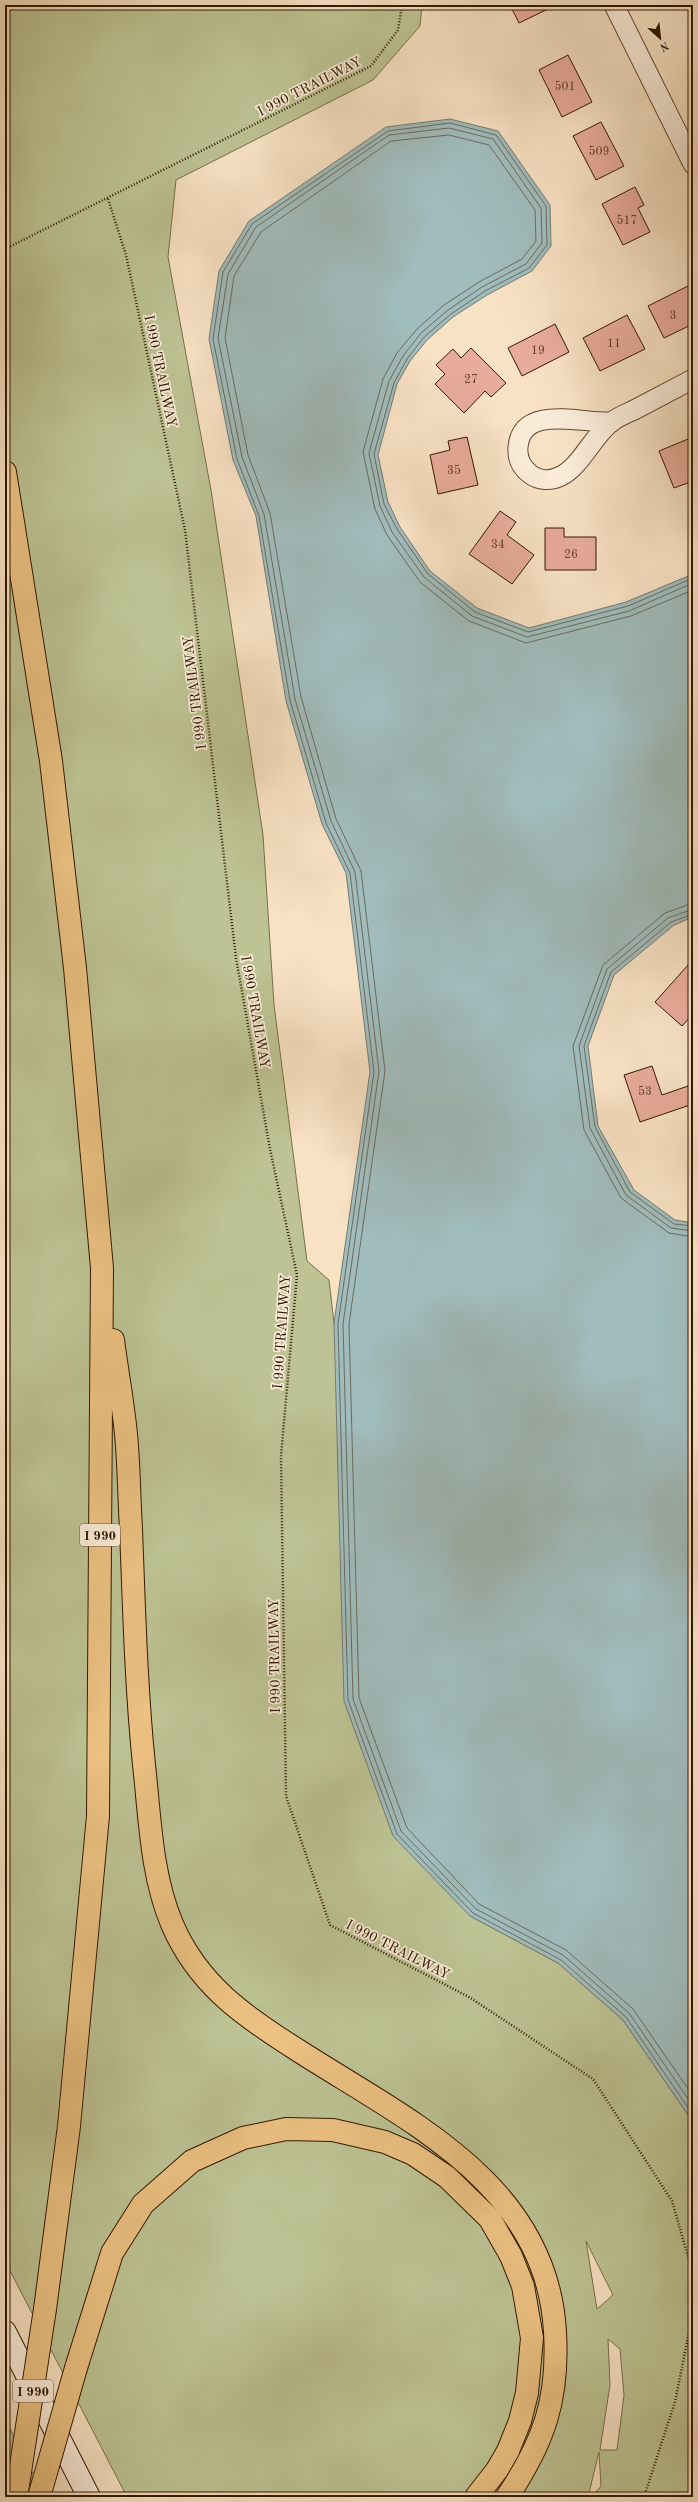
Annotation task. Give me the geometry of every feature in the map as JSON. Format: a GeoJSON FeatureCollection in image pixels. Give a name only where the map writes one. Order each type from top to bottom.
{"type":"FeatureCollection","features":[{"type":"Feature","properties":{"kind":"highway","name":"I 990"},"geometry":{"type":"LineString","coordinates":[[5,472],[52,761],[75,968],[102,1268],[98,1816],[69,2126],[45,2309],[16,2497]]}},
{"type":"Feature","properties":{"kind":"highway"},"geometry":{"type":"LineString","coordinates":[[102,1268],[126,1436],[139,1715],[155,1864],[162,1893],[181,1943],[210,1984],[228,2003],[278,2038],[436,2138],[463,2158],[509,2206],[535,2250],[546,2275],[554,2306],[557,2363],[553,2393],[535,2452],[507,2497]]}},
{"type":"Feature","properties":{"kind":"highway"},"geometry":{"type":"LineString","coordinates":[[39,2497],[76,2368],[112,2253],[143,2204],[192,2161],[243,2138],[286,2129],[333,2130],[385,2142],[413,2154],[447,2177],[490,2219],[511,2256],[523,2286],[532,2338],[527,2393],[520,2421],[508,2451],[497,2470],[476,2497]]}},
{"type":"Feature","properties":{"kind":"main road"},"geometry":{"type":"LineString","coordinates":[[5,2332],[89,2497]]}},
{"type":"Feature","properties":{"kind":"street"},"geometry":{"type":"LineString","coordinates":[[614,5],[693,164]]}},
{"type":"Feature","properties":{"kind":"street"},"geometry":{"type":"LineString","coordinates":[[612,422],[595,423],[558,418],[538,421],[529,426],[520,438],[517,452],[520,462],[526,470],[538,478],[553,480],[562,476],[576,464],[588,445],[612,422],[693,379]]}},
{"type":"Feature","properties":{"kind":"path","name":"I 990 TRAILWAY"},"geometry":{"type":"LineString","coordinates":[[5,249],[108,199],[371,66],[398,30],[402,5]]}},
{"type":"Feature","properties":{"kind":"path","name":"I 990 TRAILWAY"},"geometry":{"type":"LineString","coordinates":[[108,199],[126,254],[185,530],[236,958],[270,1149],[297,1275],[281,1456],[286,1796],[330,1925],[469,1997],[593,2079],[672,2201],[693,2274]]}},
{"type":"Feature","properties":{"kind":"path"},"geometry":{"type":"LineString","coordinates":[[644,2497],[675,2402],[693,2312]]}},
{"type":"Feature","properties":{"kind":"green space"},"geometry":{"type":"Polygon","coordinates":[[[5,5],[422,5],[420,26],[373,80],[176,180],[168,257],[211,490],[263,835],[274,1005],[307,1261],[329,1280],[334,1323],[470,1916],[558,1963],[623,2020],[693,2122],[693,2497],[592,2497],[601,2486],[599,2452],[588,2497],[127,2497],[5,2261],[5,5]],[[586,2241],[597,2309],[613,2295],[586,2241]],[[608,2339],[610,2385],[600,2450],[617,2450],[624,2395],[620,2349],[608,2339]]]}},
{"type":"Feature","properties":{"kind":"green space"},"geometry":{"type":"Polygon","coordinates":[[[5,2419],[45,2497],[5,2497],[5,2419]]]}},
{"type":"Feature","properties":{"kind":"water"},"geometry":{"type":"Polygon","coordinates":[[[450,119],[498,131],[550,205],[551,246],[532,271],[487,295],[453,317],[427,340],[410,361],[397,384],[378,455],[388,502],[400,527],[430,571],[477,608],[529,628],[626,602],[693,574],[693,917],[674,925],[614,975],[588,1046],[598,1126],[634,1190],[675,1220],[693,1223],[693,2122],[623,2020],[558,1963],[470,1916],[393,1836],[344,1701],[334,1323],[370,1072],[346,873],[322,824],[286,701],[256,516],[233,460],[209,339],[219,271],[249,221],[386,127],[450,119]]]}},
{"type":"Feature","properties":{"kind":"building"},"geometry":{"type":"Polygon","coordinates":[[[510,5],[548,5],[550,8],[519,23],[510,5]]]}},
{"type":"Feature","properties":{"kind":"building"},"geometry":{"type":"Polygon","coordinates":[[[568,55],[592,102],[562,117],[539,70],[568,55]]]}},
{"type":"Feature","properties":{"kind":"building"},"geometry":{"type":"Polygon","coordinates":[[[601,122],[624,166],[596,180],[573,136],[601,122]]]}},
{"type":"Feature","properties":{"kind":"building"},"geometry":{"type":"Polygon","coordinates":[[[635,187],[644,205],[638,208],[650,232],[623,245],[602,204],[635,187]]]}},
{"type":"Feature","properties":{"kind":"building"},"geometry":{"type":"Polygon","coordinates":[[[692,284],[693,324],[664,338],[648,306],[692,284]]]}},
{"type":"Feature","properties":{"kind":"building"},"geometry":{"type":"Polygon","coordinates":[[[627,315],[645,349],[600,371],[583,338],[627,315]]]}},
{"type":"Feature","properties":{"kind":"building"},"geometry":{"type":"Polygon","coordinates":[[[555,324],[569,352],[522,376],[508,348],[555,324]]]}},
{"type":"Feature","properties":{"kind":"building"},"geometry":{"type":"Polygon","coordinates":[[[471,348],[506,383],[491,397],[485,391],[464,413],[435,384],[445,374],[436,365],[453,349],[461,358],[471,348]]]}},
{"type":"Feature","properties":{"kind":"building"},"geometry":{"type":"Polygon","coordinates":[[[467,437],[478,485],[438,494],[430,455],[450,450],[448,441],[467,437]]]}},
{"type":"Feature","properties":{"kind":"building"},"geometry":{"type":"Polygon","coordinates":[[[693,437],[693,481],[674,488],[659,451],[693,437]]]}},
{"type":"Feature","properties":{"kind":"building"},"geometry":{"type":"Polygon","coordinates":[[[500,511],[516,522],[507,535],[534,555],[512,584],[469,554],[500,511]]]}},
{"type":"Feature","properties":{"kind":"building"},"geometry":{"type":"Polygon","coordinates":[[[545,528],[564,528],[564,537],[596,537],[596,570],[545,570],[545,528]]]}},
{"type":"Feature","properties":{"kind":"building"},"geometry":{"type":"Polygon","coordinates":[[[689,964],[693,968],[693,1014],[682,1026],[655,1002],[689,964]]]}},
{"type":"Feature","properties":{"kind":"building"},"geometry":{"type":"Polygon","coordinates":[[[652,1066],[662,1095],[688,1086],[693,1104],[640,1122],[624,1075],[652,1066]]]}}]}
